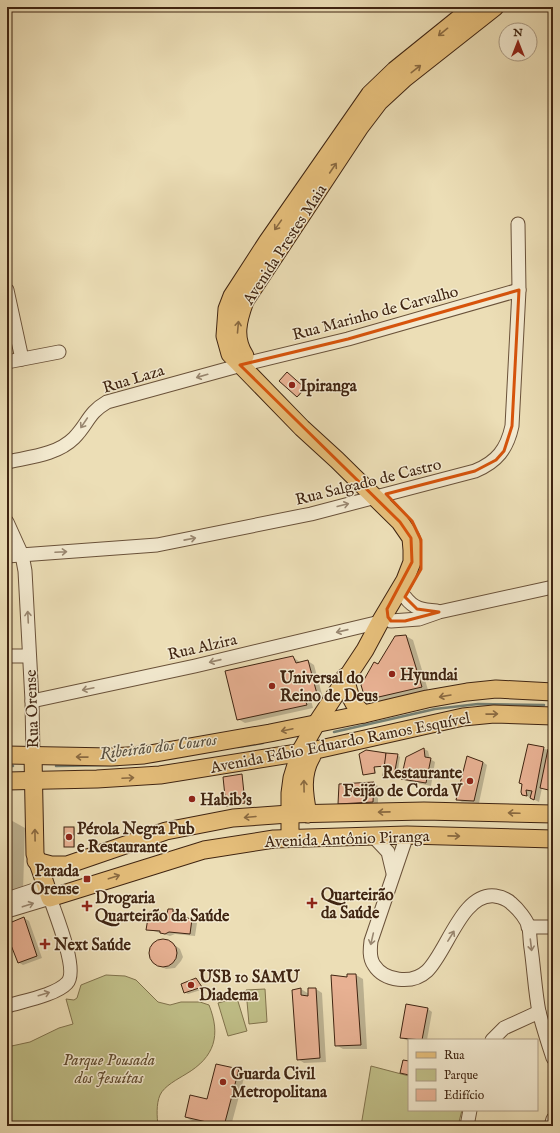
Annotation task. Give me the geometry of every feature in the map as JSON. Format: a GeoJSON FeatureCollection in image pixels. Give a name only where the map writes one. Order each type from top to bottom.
{"type":"FeatureCollection","features":[{"type":"Feature","properties":{"kind":"main road","name":"Avenida Prestes Maia"},"geometry":{"type":"LineString","coordinates":[[290,837],[289,814],[292,778],[315,750],[316,724],[345,677],[365,650],[377,642],[386,617],[410,570],[412,550],[410,538],[406,530],[381,496],[340,448],[244,364],[230,354],[225,336],[227,309],[232,296],[260,253],[370,94],[395,70],[473,7]]}},
{"type":"Feature","properties":{"kind":"main road","name":"Avenida Prestes Maia"},"geometry":{"type":"LineString","coordinates":[[244,364],[237,335],[238,322],[246,301],[360,127],[380,102],[405,78],[494,7]]}},
{"type":"Feature","properties":{"kind":"main road","name":"Avenida Prestes Maia"},"geometry":{"type":"LineString","coordinates":[[381,496],[412,521],[421,540],[422,554],[421,569],[405,597],[386,617]]}},
{"type":"Feature","properties":{"kind":"main road"},"geometry":{"type":"LineString","coordinates":[[345,677],[349,696],[354,705],[364,714]]}},
{"type":"Feature","properties":{"kind":"main road","name":"Avenida Fábio Eduardo Ramos Esquível"},"geometry":{"type":"LineString","coordinates":[[7,756],[144,756],[316,724],[427,699],[467,692],[502,689],[553,692]]}},
{"type":"Feature","properties":{"kind":"main road","name":"Avenida Fábio Eduardo Ramos Esquível"},"geometry":{"type":"LineString","coordinates":[[7,781],[160,775],[315,750],[463,717],[494,714],[553,716]]}},
{"type":"Feature","properties":{"kind":"main road"},"geometry":{"type":"LineString","coordinates":[[308,814],[304,780],[310,760],[320,737],[316,724]]}},
{"type":"Feature","properties":{"kind":"main road","name":"Rua Orense"},"geometry":{"type":"LineString","coordinates":[[33,756],[36,861],[48,892]]}},
{"type":"Feature","properties":{"kind":"main road","name":"Avenida Antônio Piranga"},"geometry":{"type":"LineString","coordinates":[[36,861],[51,865],[67,865],[146,837],[199,824],[233,818],[289,814],[424,811],[553,814]]}},
{"type":"Feature","properties":{"kind":"main road"},"geometry":{"type":"LineString","coordinates":[[407,835],[411,824],[419,817],[461,812]]}},
{"type":"Feature","properties":{"kind":"main road","name":"Avenida Antônio Piranga"},"geometry":{"type":"LineString","coordinates":[[48,892],[204,850],[236,843],[290,837],[407,835],[553,839]]}},
{"type":"Feature","properties":{"kind":"street","name":"Rua Salgado de Castro"},"geometry":{"type":"LineString","coordinates":[[7,556],[157,545],[304,515],[381,496],[475,471],[496,460],[504,451],[512,426],[519,290],[518,224]]}},
{"type":"Feature","properties":{"kind":"street"},"geometry":{"type":"LineString","coordinates":[[7,290],[22,359]]}},
{"type":"Feature","properties":{"kind":"street","name":"Rua Marinho de Carvalho"},"geometry":{"type":"LineString","coordinates":[[244,364],[348,339],[519,290]]}},
{"type":"Feature","properties":{"kind":"street"},"geometry":{"type":"LineString","coordinates":[[7,362],[59,352]]}},
{"type":"Feature","properties":{"kind":"street","name":"Rua Laza"},"geometry":{"type":"LineString","coordinates":[[7,462],[57,450],[66,445],[75,437],[90,415],[107,402],[244,364]]}},
{"type":"Feature","properties":{"kind":"street","name":"Rua Orense"},"geometry":{"type":"LineString","coordinates":[[7,522],[22,554],[26,591],[32,701],[33,756]]}},
{"type":"Feature","properties":{"kind":"street","name":"Rua Alzira"},"geometry":{"type":"LineString","coordinates":[[32,701],[187,667],[386,617],[419,619],[438,612],[553,586]]}},
{"type":"Feature","properties":{"kind":"street","name":"Rua Alzira"},"geometry":{"type":"LineString","coordinates":[[405,597],[411,605],[417,609],[438,612]]}},
{"type":"Feature","properties":{"kind":"street"},"geometry":{"type":"LineString","coordinates":[[7,656],[29,656]]}},
{"type":"Feature","properties":{"kind":"street"},"geometry":{"type":"LineString","coordinates":[[407,835],[371,941],[371,958],[373,964],[383,975],[399,980],[414,978],[427,972],[467,910],[477,900],[484,896],[502,897],[511,902],[520,912],[528,927],[539,1012],[553,1058]]}},
{"type":"Feature","properties":{"kind":"street"},"geometry":{"type":"LineString","coordinates":[[373,836],[388,852],[393,875]]}},
{"type":"Feature","properties":{"kind":"street"},"geometry":{"type":"LineString","coordinates":[[7,1006],[53,991],[68,983],[70,979],[71,967],[69,957],[48,892]]}},
{"type":"Feature","properties":{"kind":"street","name":"Avenida Antônio Piranga"},"geometry":{"type":"LineString","coordinates":[[7,899],[48,892]]}},
{"type":"Feature","properties":{"kind":"street","name":"Avenida Antônio Piranga"},"geometry":{"type":"LineString","coordinates":[[7,911],[48,892]]}},
{"type":"Feature","properties":{"kind":"street"},"geometry":{"type":"LineString","coordinates":[[528,927],[553,927]]}},
{"type":"Feature","properties":{"kind":"street"},"geometry":{"type":"LineString","coordinates":[[493,1039],[504,1028],[539,1012]]}},
{"type":"Feature","properties":{"kind":"street"},"geometry":{"type":"LineString","coordinates":[[467,1126],[470,1111]]}},
{"type":"Feature","properties":{"kind":"street"},"geometry":{"type":"LineString","coordinates":[[551,1126],[553,1119]]}},
{"type":"Feature","properties":{"kind":"highlighted area"},"geometry":{"type":"Polygon","coordinates":[[[519,290],[512,426],[504,451],[496,460],[475,471],[386,494],[412,521],[421,540],[421,569],[405,597],[417,609],[439,612],[405,621],[391,621],[388,617],[387,609],[412,562],[411,538],[400,522],[240,365],[348,339],[519,290]]]}},
{"type":"Feature","properties":{"kind":"green space","name":"Parque Pousada dos Jesuítas"},"geometry":{"type":"Polygon","coordinates":[[[106,975],[125,976],[136,980],[158,1002],[170,1005],[181,1002],[200,1002],[209,1005],[215,1026],[215,1036],[209,1053],[196,1067],[172,1083],[162,1092],[157,1106],[158,1126],[7,1126],[7,1047],[30,1042],[59,1028],[73,1024],[66,999],[74,1000],[77,998],[81,985],[106,975]]]}},
{"type":"Feature","properties":{"kind":"green space"},"geometry":{"type":"Polygon","coordinates":[[[265,989],[267,1022],[249,1024],[246,990],[265,989]]]}},
{"type":"Feature","properties":{"kind":"green space"},"geometry":{"type":"Polygon","coordinates":[[[237,998],[247,1031],[228,1036],[218,1003],[237,998]]]}},
{"type":"Feature","properties":{"kind":"green space"},"geometry":{"type":"Polygon","coordinates":[[[371,1066],[408,1076],[408,1111],[462,1111],[458,1126],[361,1126],[371,1066]]]}},
{"type":"Feature","properties":{"kind":"building","name":"Ipiranga"},"geometry":{"type":"Polygon","coordinates":[[[287,372],[305,388],[297,397],[279,381],[287,372]]]}},
{"type":"Feature","properties":{"kind":"building","name":"Hyundai"},"geometry":{"type":"Polygon","coordinates":[[[406,635],[422,687],[370,699],[364,695],[361,685],[374,662],[378,664],[395,636],[406,635]]]}},
{"type":"Feature","properties":{"kind":"building","name":"Universal do Reino de Deus"},"geometry":{"type":"Polygon","coordinates":[[[293,656],[296,663],[308,660],[317,694],[304,697],[307,705],[237,720],[225,671],[293,656]]]}},
{"type":"Feature","properties":{"kind":"building"},"geometry":{"type":"Polygon","coordinates":[[[528,744],[544,747],[534,800],[530,798],[532,791],[526,790],[527,796],[522,795],[522,784],[519,783],[528,744]]]}},
{"type":"Feature","properties":{"kind":"building"},"geometry":{"type":"Polygon","coordinates":[[[424,748],[425,757],[431,758],[426,783],[401,779],[406,757],[424,748]]]}},
{"type":"Feature","properties":{"kind":"building"},"geometry":{"type":"Polygon","coordinates":[[[548,749],[553,750],[553,791],[540,788],[548,749]]]}},
{"type":"Feature","properties":{"kind":"building"},"geometry":{"type":"Polygon","coordinates":[[[366,750],[386,753],[385,766],[374,767],[375,773],[363,775],[359,754],[366,750]]]}},
{"type":"Feature","properties":{"kind":"building"},"geometry":{"type":"Polygon","coordinates":[[[386,753],[398,754],[394,776],[383,776],[386,753]]]}},
{"type":"Feature","properties":{"kind":"building","name":"Restaurante Feijão de Corda V"},"geometry":{"type":"Polygon","coordinates":[[[467,756],[483,762],[474,801],[456,800],[467,756]]]}},
{"type":"Feature","properties":{"kind":"building"},"geometry":{"type":"Polygon","coordinates":[[[242,774],[245,803],[226,806],[223,777],[242,774]]]}},
{"type":"Feature","properties":{"kind":"building"},"geometry":{"type":"Polygon","coordinates":[[[374,782],[373,802],[338,804],[339,784],[374,782]]]}},
{"type":"Feature","properties":{"kind":"building","name":"Pérola Negra Pub e Restaurante"},"geometry":{"type":"Polygon","coordinates":[[[64,827],[74,827],[74,847],[64,847],[64,827]]]}},
{"type":"Feature","properties":{"kind":"building"},"geometry":{"type":"Polygon","coordinates":[[[168,909],[173,909],[173,915],[192,919],[190,934],[169,932],[165,934],[160,933],[160,931],[146,930],[149,912],[167,914],[168,909]]]}},
{"type":"Feature","properties":{"kind":"building"},"geometry":{"type":"Polygon","coordinates":[[[24,917],[37,956],[18,963],[7,935],[7,924],[24,917]]]}},
{"type":"Feature","properties":{"kind":"building"},"geometry":{"type":"Polygon","coordinates":[[[163,939],[169,940],[173,943],[176,947],[176,959],[173,963],[169,966],[163,967],[157,966],[153,963],[150,959],[149,953],[150,947],[153,943],[157,940],[163,939]]]}},
{"type":"Feature","properties":{"kind":"building"},"geometry":{"type":"Polygon","coordinates":[[[347,974],[356,974],[361,1045],[335,1046],[331,975],[347,977],[347,974]]]}},
{"type":"Feature","properties":{"kind":"building","name":"USB 10 SAMU Diadema"},"geometry":{"type":"Polygon","coordinates":[[[196,978],[202,987],[184,993],[181,984],[196,978]]]}},
{"type":"Feature","properties":{"kind":"building"},"geometry":{"type":"Polygon","coordinates":[[[301,988],[301,995],[308,996],[308,988],[316,988],[320,1058],[297,1060],[292,990],[301,988]]]}},
{"type":"Feature","properties":{"kind":"building"},"geometry":{"type":"Polygon","coordinates":[[[406,1004],[428,1008],[422,1039],[400,1038],[406,1004]]]}},
{"type":"Feature","properties":{"kind":"building"},"geometry":{"type":"Polygon","coordinates":[[[403,1060],[408,1061],[408,1075],[400,1073],[403,1060]]]}},
{"type":"Feature","properties":{"kind":"building","name":"Guarda Civil Metropolitana"},"geometry":{"type":"Polygon","coordinates":[[[216,1064],[239,1069],[224,1126],[185,1117],[190,1095],[207,1099],[216,1064]]]}},
{"type":"Feature","properties":{"kind":"waterway","name":"Ribeirão dos Couros"},"geometry":{"type":"LineString","coordinates":[[334,732],[435,709],[478,704],[544,705]]}},
{"type":"Feature","properties":{"kind":"waterway","name":"Ribeirão dos Couros"},"geometry":{"type":"LineString","coordinates":[[238,747],[263,743]]}},
{"type":"Feature","properties":{"kind":"waterway","name":"Ribeirão dos Couros"},"geometry":{"type":"LineString","coordinates":[[56,766],[118,765]]}},
{"type":"Feature","properties":{"kind":"waterway"},"geometry":{"type":"LineString","coordinates":[[7,766],[13,766]]}},
{"type":"Feature","properties":{"kind":"place","name":"Ipiranga"},"geometry":{"type":"Point","coordinates":[292,385]}},
{"type":"Feature","properties":{"kind":"place","name":"Hyundai"},"geometry":{"type":"Point","coordinates":[392,674]}},
{"type":"Feature","properties":{"kind":"place","name":"Universal do Reino de Deus"},"geometry":{"type":"Point","coordinates":[272,686]}},
{"type":"Feature","properties":{"kind":"place","name":"Restaurante Feijão de Corda V"},"geometry":{"type":"Point","coordinates":[470,781]}},
{"type":"Feature","properties":{"kind":"place","name":"Habib's"},"geometry":{"type":"Point","coordinates":[192,799]}},
{"type":"Feature","properties":{"kind":"place","name":"Pérola Negra Pub e Restaurante"},"geometry":{"type":"Point","coordinates":[69,837]}},
{"type":"Feature","properties":{"kind":"place","name":"Parada Orense"},"geometry":{"type":"Point","coordinates":[87,879]}},
{"type":"Feature","properties":{"kind":"place","name":"Quarteirão da Saúde"},"geometry":{"type":"Point","coordinates":[312,903]}},
{"type":"Feature","properties":{"kind":"place","name":"Drogaria Quarteirão da Saúde"},"geometry":{"type":"Point","coordinates":[87,906]}},
{"type":"Feature","properties":{"kind":"place","name":"Next Saúde"},"geometry":{"type":"Point","coordinates":[45,944]}},
{"type":"Feature","properties":{"kind":"place","name":"USB 10 SAMU Diadema"},"geometry":{"type":"Point","coordinates":[191,985]}},
{"type":"Feature","properties":{"kind":"place","name":"Guarda Civil Metropolitana"},"geometry":{"type":"Point","coordinates":[223,1082]}}]}
